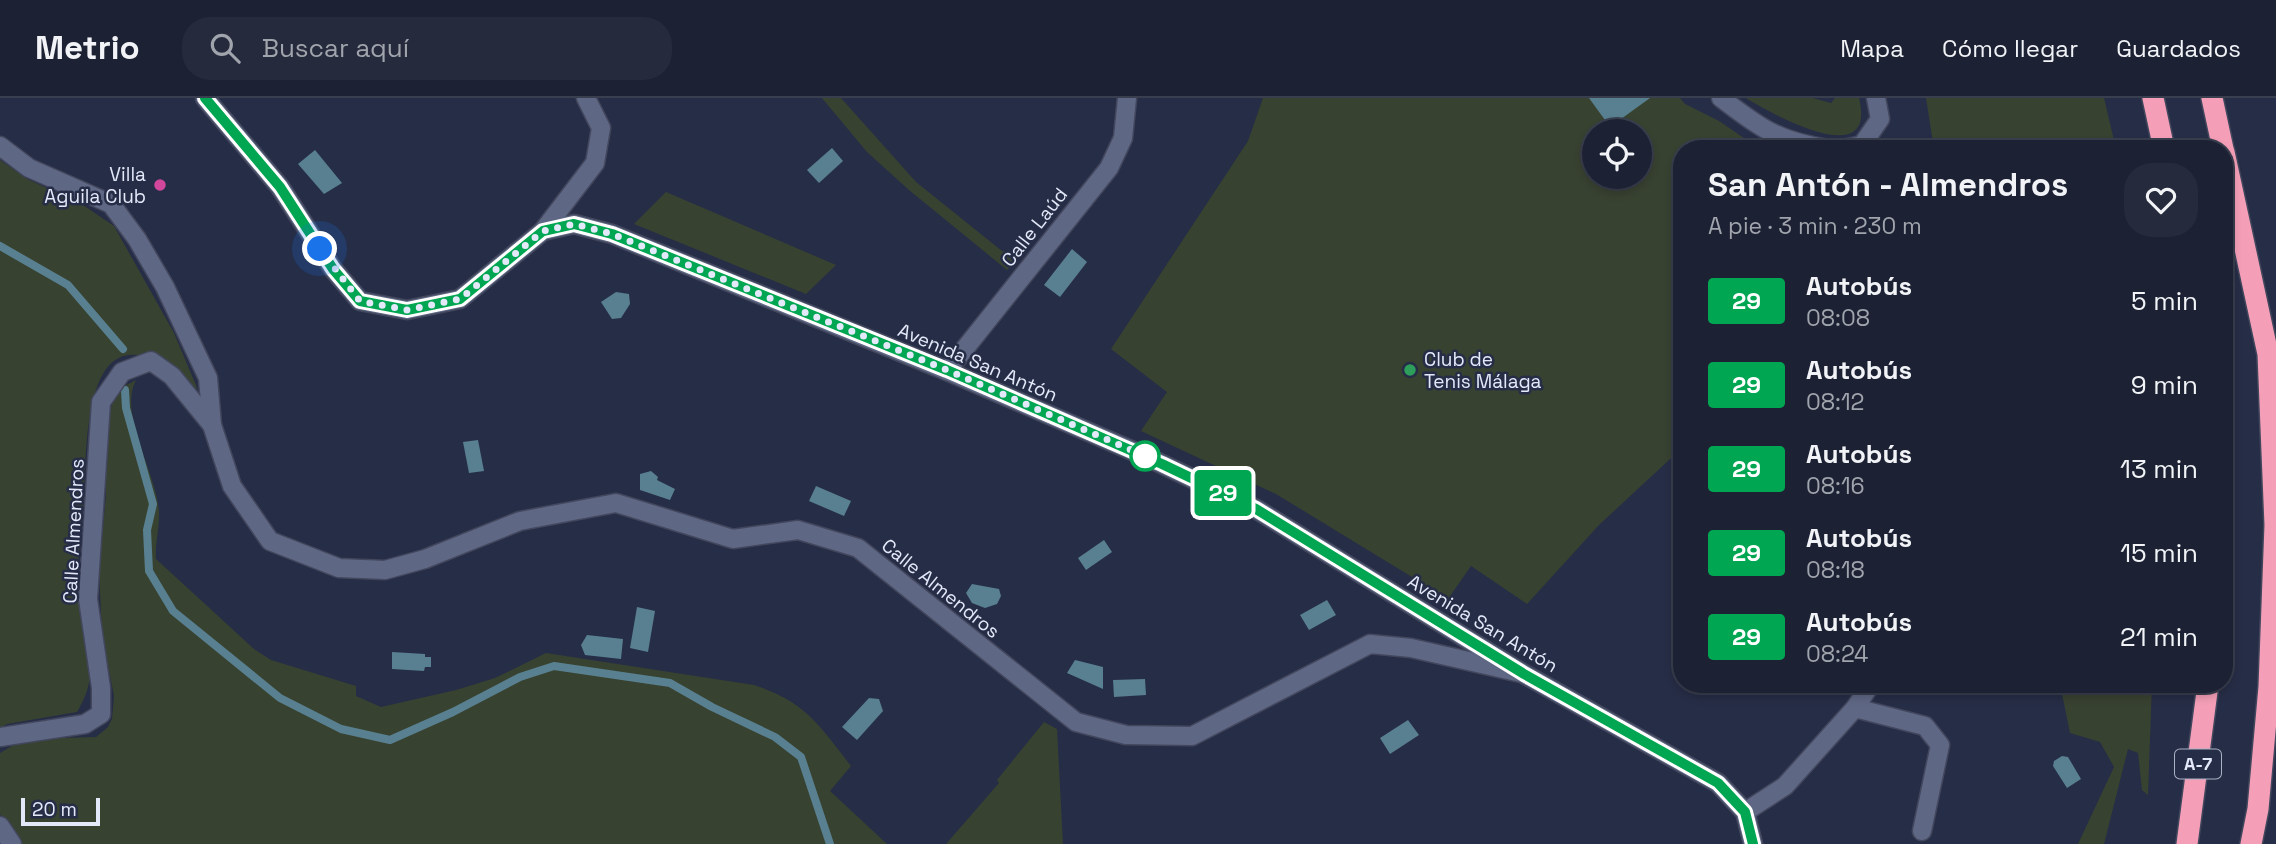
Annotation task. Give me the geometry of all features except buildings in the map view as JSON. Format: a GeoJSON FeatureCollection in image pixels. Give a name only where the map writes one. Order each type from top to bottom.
{"type":"FeatureCollection","features":[{"type":"Feature","properties":{"kind":"highway"},"geometry":{"type":"LineString","coordinates":[[2153,98],[2162,140]]}},
{"type":"Feature","properties":{"kind":"highway"},"geometry":{"type":"LineString","coordinates":[[2212,98],[2222,140]]}},
{"type":"Feature","properties":{"kind":"highway"},"geometry":{"type":"LineString","coordinates":[[2233,193],[2268,354],[2275,525],[2269,687],[2256,844]]}},
{"type":"Feature","properties":{"kind":"highway","name":"A-7"},"geometry":{"type":"LineString","coordinates":[[2187,844],[2207,693]]}},
{"type":"Feature","properties":{"kind":"highway"},"geometry":{"type":"LineString","coordinates":[[2251,844],[2258,809]]}},
{"type":"Feature","properties":{"kind":"street","name":"Avenida San Antón"},"geometry":{"type":"LineString","coordinates":[[205,98],[280,187],[333,269],[360,301],[407,310],[460,299],[543,231],[574,224],[612,234],[947,370],[1167,466],[1256,509],[1524,674],[1718,783],[1745,812],[1753,844]]}},
{"type":"Feature","properties":{"kind":"street"},"geometry":{"type":"LineString","coordinates":[[543,231],[595,163],[601,128],[586,98]]}},
{"type":"Feature","properties":{"kind":"street","name":"Calle Laúd"},"geometry":{"type":"LineString","coordinates":[[947,370],[1109,168],[1123,138],[1127,98]]}},
{"type":"Feature","properties":{"kind":"street"},"geometry":{"type":"LineString","coordinates":[[1721,98],[1763,131],[1788,140]]}},
{"type":"Feature","properties":{"kind":"street"},"geometry":{"type":"LineString","coordinates":[[1865,140],[1880,119],[1876,98]]}},
{"type":"Feature","properties":{"kind":"street","name":"Calle Almendros"},"geometry":{"type":"LineString","coordinates":[[0,146],[29,168],[111,204],[137,239],[166,287],[208,378],[212,425],[232,486],[270,541],[339,568],[385,570],[425,559],[520,521],[616,503],[733,539],[798,530],[858,548],[1076,722],[1126,735],[1192,736],[1370,644],[1411,648],[1524,674]]}},
{"type":"Feature","properties":{"kind":"street","name":"Calle Almendros"},"geometry":{"type":"LineString","coordinates":[[0,737],[85,724],[100,713],[101,688],[88,599],[101,402],[122,372],[150,361],[172,376],[212,425]]}},
{"type":"Feature","properties":{"kind":"street"},"geometry":{"type":"LineString","coordinates":[[1745,812],[1786,786],[1865,693]]}},
{"type":"Feature","properties":{"kind":"street"},"geometry":{"type":"LineString","coordinates":[[1855,708],[1925,726],[1940,745],[1922,831]]}},
{"type":"Feature","properties":{"kind":"street"},"geometry":{"type":"LineString","coordinates":[[0,826],[12,844]]}},
{"type":"Feature","properties":{"kind":"green space"},"geometry":{"type":"Polygon","coordinates":[[[822,98],[841,98],[916,182],[1002,251],[1009,252],[1015,262],[1007,270],[909,190],[867,152],[822,98]]]}},
{"type":"Feature","properties":{"kind":"green space","name":"Club de Tenis Málaga"},"geometry":{"type":"Polygon","coordinates":[[[1263,98],[1680,98],[1685,104],[1719,121],[1747,140],[1673,140],[1673,456],[1599,525],[1527,604],[1471,566],[1448,599],[1276,494],[1141,431],[1167,392],[1111,349],[1248,141],[1263,98]]]}},
{"type":"Feature","properties":{"kind":"green space"},"geometry":{"type":"Polygon","coordinates":[[[1746,98],[1813,98],[1831,103],[1835,98],[1859,98],[1861,120],[1853,132],[1838,135],[1819,132],[1797,125],[1746,98]]]}},
{"type":"Feature","properties":{"kind":"green space"},"geometry":{"type":"Polygon","coordinates":[[[1926,98],[2104,98],[2114,140],[1933,140],[1926,98]]]}},
{"type":"Feature","properties":{"kind":"green space"},"geometry":{"type":"Polygon","coordinates":[[[0,160],[27,179],[80,203],[114,226],[174,333],[198,390],[162,364],[135,355],[115,360],[101,377],[93,402],[88,433],[78,564],[80,610],[90,666],[87,691],[77,712],[7,724],[0,728],[0,160]]]}},
{"type":"Feature","properties":{"kind":"green space"},"geometry":{"type":"Polygon","coordinates":[[[666,192],[836,265],[806,294],[634,224],[666,192]]]}},
{"type":"Feature","properties":{"kind":"green space"},"geometry":{"type":"Polygon","coordinates":[[[136,380],[132,395],[135,429],[158,501],[156,559],[254,649],[271,660],[356,686],[356,696],[381,707],[495,678],[546,653],[754,685],[787,699],[820,727],[851,766],[830,791],[887,844],[20,844],[0,814],[0,753],[24,739],[96,737],[108,727],[112,719],[114,696],[102,635],[99,570],[106,495],[104,426],[117,390],[136,380]]]}},
{"type":"Feature","properties":{"kind":"green space"},"geometry":{"type":"Polygon","coordinates":[[[2062,693],[2152,693],[2148,795],[2142,790],[2138,753],[2128,749],[2104,844],[2078,844],[2114,767],[2100,742],[2070,733],[2062,693]]]}},
{"type":"Feature","properties":{"kind":"green space"},"geometry":{"type":"Polygon","coordinates":[[[1044,722],[1057,729],[1063,844],[946,844],[999,783],[997,780],[1044,722]]]}},
{"type":"Feature","properties":{"kind":"water"},"geometry":{"type":"Polygon","coordinates":[[[1589,98],[1650,98],[1621,119],[1604,119],[1589,98]]]}},
{"type":"Feature","properties":{"kind":"water"},"geometry":{"type":"Polygon","coordinates":[[[832,148],[843,161],[819,183],[807,170],[832,148]]]}},
{"type":"Feature","properties":{"kind":"water"},"geometry":{"type":"Polygon","coordinates":[[[315,150],[342,183],[324,194],[298,164],[315,150]]]}},
{"type":"Feature","properties":{"kind":"water"},"geometry":{"type":"Polygon","coordinates":[[[1072,249],[1087,262],[1060,297],[1044,285],[1072,249]]]}},
{"type":"Feature","properties":{"kind":"water"},"geometry":{"type":"Polygon","coordinates":[[[616,292],[629,294],[630,304],[621,318],[612,319],[601,302],[616,292]]]}},
{"type":"Feature","properties":{"kind":"water"},"geometry":{"type":"Polygon","coordinates":[[[478,440],[484,471],[469,473],[463,442],[478,440]]]}},
{"type":"Feature","properties":{"kind":"water"},"geometry":{"type":"Polygon","coordinates":[[[651,471],[658,477],[657,480],[675,489],[670,500],[640,490],[640,474],[651,471]]]}},
{"type":"Feature","properties":{"kind":"water"},"geometry":{"type":"Polygon","coordinates":[[[816,486],[851,501],[844,516],[809,501],[816,486]]]}},
{"type":"Feature","properties":{"kind":"water"},"geometry":{"type":"Polygon","coordinates":[[[1104,540],[1112,552],[1086,570],[1078,558],[1104,540]]]}},
{"type":"Feature","properties":{"kind":"water"},"geometry":{"type":"Polygon","coordinates":[[[972,584],[999,589],[1001,596],[997,604],[985,608],[972,603],[966,593],[972,584]]]}},
{"type":"Feature","properties":{"kind":"water"},"geometry":{"type":"Polygon","coordinates":[[[1327,600],[1336,615],[1309,630],[1300,615],[1327,600]]]}},
{"type":"Feature","properties":{"kind":"water"},"geometry":{"type":"Polygon","coordinates":[[[637,607],[655,611],[648,652],[630,648],[637,607]]]}},
{"type":"Feature","properties":{"kind":"water"},"geometry":{"type":"Polygon","coordinates":[[[587,635],[623,639],[621,659],[585,655],[581,645],[587,635]]]}},
{"type":"Feature","properties":{"kind":"water"},"geometry":{"type":"Polygon","coordinates":[[[392,652],[425,654],[425,657],[431,657],[431,667],[425,667],[424,671],[392,669],[392,652]]]}},
{"type":"Feature","properties":{"kind":"water"},"geometry":{"type":"Polygon","coordinates":[[[1075,660],[1103,667],[1103,689],[1067,673],[1075,660]]]}},
{"type":"Feature","properties":{"kind":"water"},"geometry":{"type":"Polygon","coordinates":[[[1145,679],[1146,695],[1114,697],[1113,680],[1145,679]]]}},
{"type":"Feature","properties":{"kind":"water"},"geometry":{"type":"Polygon","coordinates":[[[869,698],[879,699],[883,711],[857,740],[842,727],[869,698]]]}},
{"type":"Feature","properties":{"kind":"water"},"geometry":{"type":"Polygon","coordinates":[[[1408,720],[1419,735],[1390,754],[1380,738],[1408,720]]]}},
{"type":"Feature","properties":{"kind":"water"},"geometry":{"type":"Polygon","coordinates":[[[2062,756],[2068,757],[2081,779],[2067,788],[2053,766],[2054,761],[2062,756]]]}},
{"type":"Feature","properties":{"kind":"waterway"},"geometry":{"type":"LineString","coordinates":[[0,246],[68,285],[123,349]]}},
{"type":"Feature","properties":{"kind":"waterway"},"geometry":{"type":"LineString","coordinates":[[125,390],[126,408],[153,504],[147,530],[149,571],[173,611],[280,698],[341,729],[390,740],[453,712],[520,677],[554,666],[670,683],[712,707],[775,737],[801,757],[830,844]]}},
{"type":"Feature","properties":{"kind":"bus line","name":"29"},"geometry":{"type":"LineString","coordinates":[[205,98],[280,187],[333,269],[360,301],[407,310],[460,299],[543,231],[574,224],[612,234],[947,370],[1162,464],[1256,509],[1524,674],[1718,783],[1745,812],[1753,844]]}},
{"type":"Feature","properties":{"kind":"place","name":"Villa Aguila Club"},"geometry":{"type":"Point","coordinates":[160,185]}},
{"type":"Feature","properties":{"kind":"place","name":"Club de Tenis Málaga"},"geometry":{"type":"Point","coordinates":[1410,370]}},
{"type":"Feature","properties":{"kind":"route"},"geometry":{"type":"LineString","coordinates":[[320,249],[360,301],[407,310],[460,299],[543,231],[574,224],[612,234],[947,370],[1147,457],[1145,456]]}}]}
